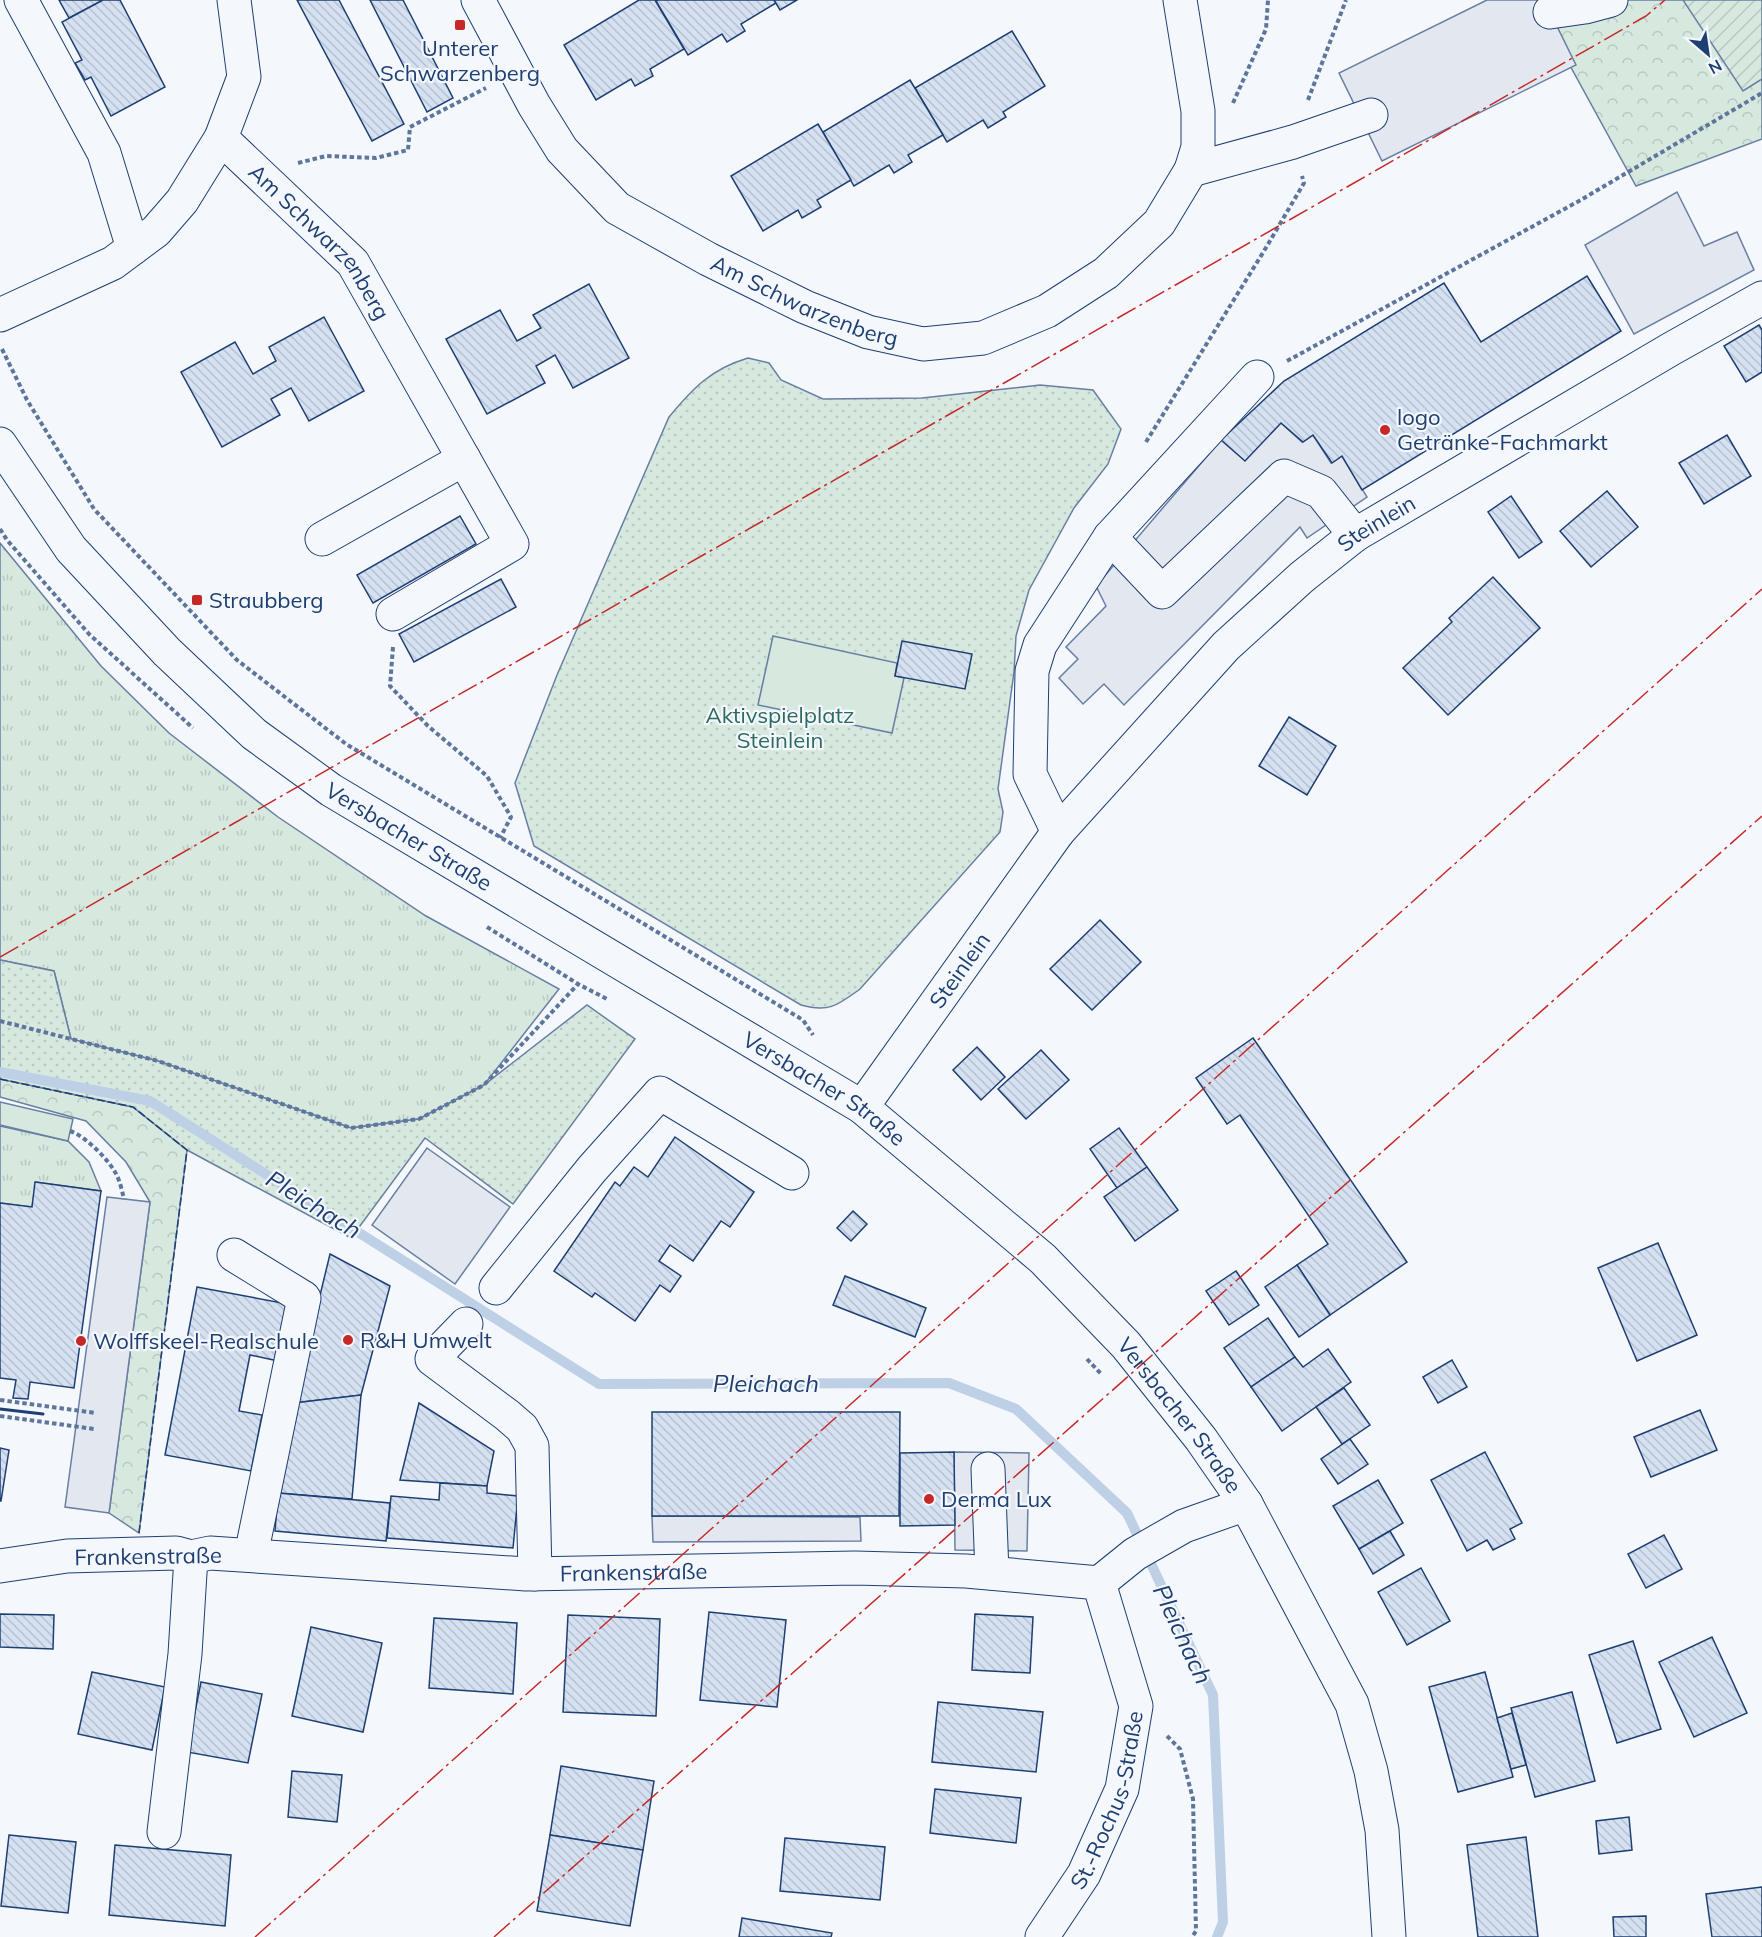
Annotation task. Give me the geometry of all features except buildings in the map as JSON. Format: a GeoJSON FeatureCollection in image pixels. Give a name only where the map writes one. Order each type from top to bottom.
{"type":"FeatureCollection","features":[{"type":"Feature","properties":{"kind":"street"},"geometry":{"type":"LineString","coordinates":[[21,0],[104,153],[134,248]]}},
{"type":"Feature","properties":{"kind":"street"},"geometry":{"type":"LineString","coordinates":[[0,315],[113,263],[156,231],[182,201],[220,138],[244,77],[234,0]]}},
{"type":"Feature","properties":{"kind":"street","name":"Am Schwarzenberg"},"geometry":{"type":"LineString","coordinates":[[478,0],[534,105],[562,150],[617,208],[708,259],[805,307],[868,332],[922,344],[982,338],[1047,311],[1106,273],[1159,223],[1191,170],[1198,147],[1198,111],[1179,0]]}},
{"type":"Feature","properties":{"kind":"street"},"geometry":{"type":"LineString","coordinates":[[1550,12],[1585,7],[1611,0]]}},
{"type":"Feature","properties":{"kind":"street"},"geometry":{"type":"LineString","coordinates":[[1191,170],[1293,142],[1371,115]]}},
{"type":"Feature","properties":{"kind":"street","name":"Am Schwarzenberg"},"geometry":{"type":"LineString","coordinates":[[220,138],[353,263],[512,544],[393,614]]}},
{"type":"Feature","properties":{"kind":"street","name":"Steinlein"},"geometry":{"type":"LineString","coordinates":[[862,1107],[1058,832],[1226,646],[1302,577],[1355,535],[1762,298]]}},
{"type":"Feature","properties":{"kind":"street"},"geometry":{"type":"LineString","coordinates":[[1058,832],[1030,774],[1032,671],[1041,645],[1110,537],[1257,377]]}},
{"type":"Feature","properties":{"kind":"street","name":"Versbacher Straße"},"geometry":{"type":"LineString","coordinates":[[0,444],[71,549],[167,652],[254,734],[331,790],[862,1107],[1043,1259],[1126,1345],[1201,1439],[1246,1504],[1352,1704],[1371,1771],[1382,1830],[1389,1937]]}},
{"type":"Feature","properties":{"kind":"street"},"geometry":{"type":"LineString","coordinates":[[322,539],[464,459]]}},
{"type":"Feature","properties":{"kind":"street"},"geometry":{"type":"LineString","coordinates":[[1110,537],[1162,592],[1284,476],[1321,492],[1355,535]]}},
{"type":"Feature","properties":{"kind":"street"},"geometry":{"type":"LineString","coordinates":[[496,1288],[592,1169],[660,1093],[792,1173]]}},
{"type":"Feature","properties":{"kind":"street"},"geometry":{"type":"LineString","coordinates":[[234,1256],[304,1298],[251,1555]]}},
{"type":"Feature","properties":{"kind":"street"},"geometry":{"type":"LineString","coordinates":[[466,1324],[432,1359],[522,1428],[532,1446],[535,1574]]}},
{"type":"Feature","properties":{"kind":"street"},"geometry":{"type":"LineString","coordinates":[[988,1469],[992,1573]]}},
{"type":"Feature","properties":{"kind":"street"},"geometry":{"type":"LineString","coordinates":[[1100,1583],[1135,1554],[1184,1526],[1246,1504]]}},
{"type":"Feature","properties":{"kind":"street","name":"Frankenstraße"},"geometry":{"type":"LineString","coordinates":[[0,1566],[67,1556],[176,1553],[191,1557],[210,1553],[535,1574],[855,1568],[992,1573],[1100,1583]]}},
{"type":"Feature","properties":{"kind":"street"},"geometry":{"type":"LineString","coordinates":[[164,1832],[185,1654],[191,1557]]}},
{"type":"Feature","properties":{"kind":"street","name":"St.-Rochus-Straße"},"geometry":{"type":"LineString","coordinates":[[1042,1937],[1084,1874],[1122,1789],[1136,1706],[1100,1583]]}},
{"type":"Feature","properties":{"kind":"path"},"geometry":{"type":"LineString","coordinates":[[1198,111],[1232,105],[1266,29],[1268,0]]}},
{"type":"Feature","properties":{"kind":"path"},"geometry":{"type":"LineString","coordinates":[[1264,251],[1304,183],[1293,142],[1346,0]]}},
{"type":"Feature","properties":{"kind":"path"},"geometry":{"type":"LineString","coordinates":[[326,156],[376,158],[408,150],[410,127],[489,87]]}},
{"type":"Feature","properties":{"kind":"path"},"geometry":{"type":"LineString","coordinates":[[1257,377],[1579,201],[1762,93]]}},
{"type":"Feature","properties":{"kind":"path"},"geometry":{"type":"LineString","coordinates":[[0,344],[27,400],[94,508],[237,660],[346,744],[803,1020],[816,1040]]}},
{"type":"Feature","properties":{"kind":"path"},"geometry":{"type":"LineString","coordinates":[[0,529],[89,634],[199,734]]}},
{"type":"Feature","properties":{"kind":"path"},"geometry":{"type":"LineString","coordinates":[[393,614],[390,686],[428,726],[487,776],[511,817],[500,838]]}},
{"type":"Feature","properties":{"kind":"path"},"geometry":{"type":"LineString","coordinates":[[482,924],[578,984],[608,999]]}},
{"type":"Feature","properties":{"kind":"path"},"geometry":{"type":"LineString","coordinates":[[0,1021],[158,1061],[351,1128],[419,1119],[484,1086],[578,984]]}},
{"type":"Feature","properties":{"kind":"path"},"geometry":{"type":"LineString","coordinates":[[70,1131],[79,1134],[116,1172],[124,1199]]}},
{"type":"Feature","properties":{"kind":"path"},"geometry":{"type":"LineString","coordinates":[[1080,1352],[1102,1376]]}},
{"type":"Feature","properties":{"kind":"path"},"geometry":{"type":"LineString","coordinates":[[0,1400],[96,1413]]}},
{"type":"Feature","properties":{"kind":"path"},"geometry":{"type":"LineString","coordinates":[[0,1416],[94,1429]]}},
{"type":"Feature","properties":{"kind":"path"},"geometry":{"type":"LineString","coordinates":[[1136,1706],[1180,1749],[1192,1799],[1196,1931],[1192,1937]]}},
{"type":"Feature","properties":{"kind":"green space"},"geometry":{"type":"Polygon","coordinates":[[[1534,0],[1762,0],[1762,139],[1636,186],[1534,0]]]}},
{"type":"Feature","properties":{"kind":"green space"},"geometry":{"type":"Polygon","coordinates":[[[1683,0],[1762,0],[1762,79],[1743,91],[1683,0]]]}},
{"type":"Feature","properties":{"kind":"green space","name":"Aktivspielplatz Steinlein"},"geometry":{"type":"Polygon","coordinates":[[[748,358],[769,363],[781,380],[823,399],[922,398],[1040,385],[1093,390],[1121,429],[1108,464],[1074,508],[1029,590],[1016,636],[1014,672],[998,789],[1003,812],[1000,832],[860,989],[839,1003],[826,1008],[801,1005],[534,846],[515,783],[557,675],[669,417],[686,397],[713,374],[748,358]]]}},
{"type":"Feature","properties":{"kind":"green space"},"geometry":{"type":"Polygon","coordinates":[[[0,543],[101,666],[169,733],[278,817],[426,916],[559,989],[484,1085],[419,1119],[351,1128],[158,1061],[71,1039],[54,971],[0,960],[0,543]]]}},
{"type":"Feature","properties":{"kind":"green space"},"geometry":{"type":"Polygon","coordinates":[[[773,636],[897,663],[895,676],[904,678],[892,733],[758,705],[773,636]]]}},
{"type":"Feature","properties":{"kind":"green space"},"geometry":{"type":"Polygon","coordinates":[[[0,960],[54,971],[71,1039],[158,1061],[351,1128],[419,1119],[484,1085],[587,1005],[635,1039],[513,1204],[425,1138],[351,1238],[187,1150],[133,1107],[0,1079],[0,960]]]}},
{"type":"Feature","properties":{"kind":"green space"},"geometry":{"type":"Polygon","coordinates":[[[0,1079],[133,1107],[187,1150],[139,1533],[109,1513],[150,1202],[126,1162],[86,1121],[0,1097],[0,1079]]]}},
{"type":"Feature","properties":{"kind":"green space"},"geometry":{"type":"Polygon","coordinates":[[[0,1102],[73,1119],[68,1141],[0,1125],[0,1102]]]}},
{"type":"Feature","properties":{"kind":"green space"},"geometry":{"type":"Polygon","coordinates":[[[0,1126],[68,1141],[89,1162],[101,1191],[36,1182],[32,1207],[0,1203],[0,1126]]]}},
{"type":"Feature","properties":{"kind":"shaded area"},"geometry":{"type":"Polygon","coordinates":[[[1487,0],[1544,0],[1576,65],[1382,161],[1339,73],[1487,0]]]}},
{"type":"Feature","properties":{"kind":"shaded area"},"geometry":{"type":"Polygon","coordinates":[[[1677,192],[1704,246],[1737,232],[1754,270],[1634,334],[1585,245],[1677,192]]]}},
{"type":"Feature","properties":{"kind":"shaded area"},"geometry":{"type":"Polygon","coordinates":[[[1281,423],[1302,442],[1313,435],[1331,463],[1342,456],[1367,497],[1307,538],[1300,527],[1124,705],[1104,684],[1083,704],[1059,678],[1078,659],[1066,647],[1106,606],[1096,586],[1221,440],[1281,423]]]}},
{"type":"Feature","properties":{"kind":"shaded area"},"geometry":{"type":"Polygon","coordinates":[[[427,1148],[510,1207],[455,1284],[372,1225],[427,1148]]]}},
{"type":"Feature","properties":{"kind":"shaded area"},"geometry":{"type":"Polygon","coordinates":[[[107,1197],[150,1202],[109,1513],[65,1507],[107,1197]]]}},
{"type":"Feature","properties":{"kind":"shaded area"},"geometry":{"type":"Polygon","coordinates":[[[954,1452],[1029,1453],[1027,1551],[955,1550],[954,1452]]]}},
{"type":"Feature","properties":{"kind":"shaded area"},"geometry":{"type":"Polygon","coordinates":[[[652,1516],[860,1517],[861,1541],[653,1542],[652,1516]]]}},
{"type":"Feature","properties":{"kind":"waterway","name":"Pleichach"},"geometry":{"type":"LineString","coordinates":[[0,1072],[150,1101],[599,1384],[949,1383],[1016,1409],[1127,1513],[1213,1695],[1223,1922],[1217,1937]]}},
{"type":"Feature","properties":{"kind":"fence"},"geometry":{"type":"LineString","coordinates":[[0,1079],[133,1107],[187,1150],[139,1533]]}},
{"type":"Feature","properties":{"kind":"wall"},"geometry":{"type":"LineString","coordinates":[[0,1409],[43,1414]]}},
{"type":"Feature","properties":{"kind":"power"},"geometry":{"type":"LineString","coordinates":[[0,957],[1646,16],[1665,0]]}},
{"type":"Feature","properties":{"kind":"power"},"geometry":{"type":"LineString","coordinates":[[255,1937],[1762,589]]}},
{"type":"Feature","properties":{"kind":"power"},"geometry":{"type":"LineString","coordinates":[[494,1937],[1762,816]]}},
{"type":"Feature","properties":{"kind":"place","name":"Unterer Schwarzenberg"},"geometry":{"type":"Point","coordinates":[460,25]}},
{"type":"Feature","properties":{"kind":"place","name":"logo Getränke-Fachmarkt"},"geometry":{"type":"Point","coordinates":[1385,430]}},
{"type":"Feature","properties":{"kind":"place","name":"Straubberg"},"geometry":{"type":"Point","coordinates":[197,600]}},
{"type":"Feature","properties":{"kind":"place","name":"R&H Umwelt"},"geometry":{"type":"Point","coordinates":[348,1340]}},
{"type":"Feature","properties":{"kind":"place","name":"Wolffskeel-Realschule"},"geometry":{"type":"Point","coordinates":[81,1341]}},
{"type":"Feature","properties":{"kind":"place","name":"Derma Lux"},"geometry":{"type":"Point","coordinates":[929,1499]}}]}
